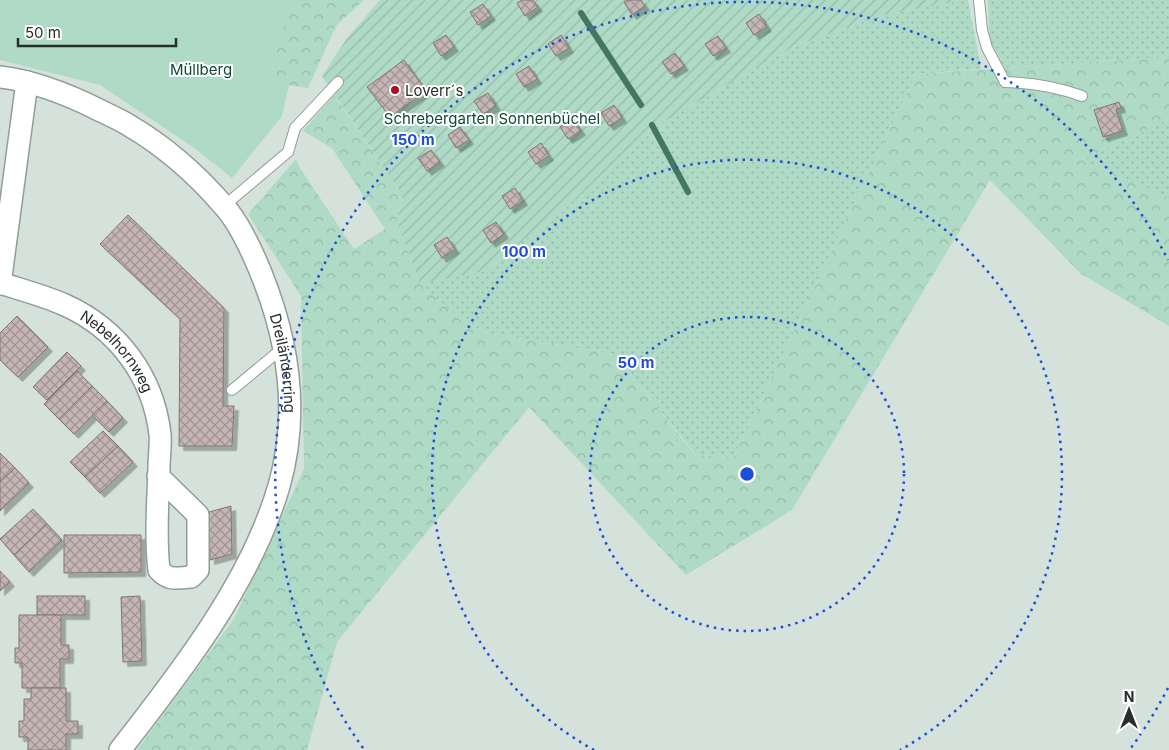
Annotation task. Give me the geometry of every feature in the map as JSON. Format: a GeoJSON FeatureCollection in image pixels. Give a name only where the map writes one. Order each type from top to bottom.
{"type":"FeatureCollection","features":[{"type":"Feature","properties":{"kind":"street","name":"Dreiländerring"},"geometry":{"type":"LineString","coordinates":[[0,77],[27,82],[82,102],[130,125],[180,162],[224,206],[252,250],[274,305],[285,346],[290,394],[288,441],[279,486],[261,534],[219,615],[120,750]]}},
{"type":"Feature","properties":{"kind":"street"},"geometry":{"type":"LineString","coordinates":[[0,283],[27,82]]}},
{"type":"Feature","properties":{"kind":"street","name":"Nebelhornweg"},"geometry":{"type":"LineString","coordinates":[[0,283],[64,305],[88,317],[127,352],[140,370],[152,402],[160,434],[158,476]]}},
{"type":"Feature","properties":{"kind":"lane"},"geometry":{"type":"LineString","coordinates":[[979,0],[982,30],[988,48],[1005,82],[1063,89],[1082,96]]}},
{"type":"Feature","properties":{"kind":"lane"},"geometry":{"type":"LineString","coordinates":[[224,206],[288,152],[296,128],[338,82]]}},
{"type":"Feature","properties":{"kind":"lane"},"geometry":{"type":"LineString","coordinates":[[232,390],[285,346]]}},
{"type":"Feature","properties":{"kind":"green space","name":"Müllberg"},"geometry":{"type":"Polygon","coordinates":[[[0,0],[290,0],[269,82],[289,85],[282,116],[232,178],[193,147],[100,85],[0,60],[0,0]]]}},
{"type":"Feature","properties":{"kind":"green space"},"geometry":{"type":"Polygon","coordinates":[[[290,0],[364,0],[336,26],[308,88],[269,82],[290,0]]]}},
{"type":"Feature","properties":{"kind":"green space","name":"Schrebergarten Sonnenbüchel"},"geometry":{"type":"Polygon","coordinates":[[[380,0],[963,0],[879,16],[793,47],[660,124],[569,205],[484,271],[420,284],[397,220],[403,196],[322,76],[347,38],[380,0]]]}},
{"type":"Feature","properties":{"kind":"green space"},"geometry":{"type":"Polygon","coordinates":[[[968,0],[981,69],[916,74],[734,457],[696,455],[614,354],[487,333],[461,320],[420,284],[484,271],[569,205],[660,124],[793,47],[879,16],[968,0]]]}},
{"type":"Feature","properties":{"kind":"green space"},"geometry":{"type":"Polygon","coordinates":[[[988,0],[1169,0],[1169,57],[1005,68],[989,39],[988,0]]]}},
{"type":"Feature","properties":{"kind":"green space"},"geometry":{"type":"Polygon","coordinates":[[[1169,57],[1169,119],[1082,160],[1169,198],[1169,326],[1080,273],[990,180],[792,510],[686,575],[529,407],[337,642],[307,750],[137,750],[234,619],[304,469],[301,296],[248,214],[296,159],[300,168],[354,249],[385,229],[332,148],[303,131],[334,95],[403,196],[397,220],[420,284],[461,320],[487,333],[614,354],[695,455],[734,457],[916,74],[1169,57]]]}},
{"type":"Feature","properties":{"kind":"green space"},"geometry":{"type":"Polygon","coordinates":[[[1169,119],[1169,198],[1081,160],[1169,119]]]}},
{"type":"Feature","properties":{"kind":"building"},"geometry":{"type":"Polygon","coordinates":[[[522,0],[533,0],[538,7],[525,16],[517,3],[522,0]]]}},
{"type":"Feature","properties":{"kind":"building"},"geometry":{"type":"Polygon","coordinates":[[[628,0],[641,0],[645,6],[632,15],[624,2],[628,0]]]}},
{"type":"Feature","properties":{"kind":"building"},"geometry":{"type":"Polygon","coordinates":[[[483,4],[491,16],[478,25],[470,12],[483,4]]]}},
{"type":"Feature","properties":{"kind":"building"},"geometry":{"type":"Polygon","coordinates":[[[759,14],[767,27],[754,35],[746,23],[759,14]]]}},
{"type":"Feature","properties":{"kind":"building"},"geometry":{"type":"Polygon","coordinates":[[[446,35],[454,47],[441,56],[433,43],[446,35]]]}},
{"type":"Feature","properties":{"kind":"building"},"geometry":{"type":"Polygon","coordinates":[[[561,35],[569,48],[556,56],[548,44],[561,35]]]}},
{"type":"Feature","properties":{"kind":"building"},"geometry":{"type":"Polygon","coordinates":[[[718,36],[726,48],[713,56],[705,44],[718,36]]]}},
{"type":"Feature","properties":{"kind":"building"},"geometry":{"type":"Polygon","coordinates":[[[675,53],[684,66],[671,74],[662,62],[675,53]]]}},
{"type":"Feature","properties":{"kind":"building"},"geometry":{"type":"Polygon","coordinates":[[[404,60],[426,91],[390,117],[367,87],[404,60]]]}},
{"type":"Feature","properties":{"kind":"building"},"geometry":{"type":"Polygon","coordinates":[[[529,66],[537,79],[524,87],[516,74],[529,66]]]}},
{"type":"Feature","properties":{"kind":"building"},"geometry":{"type":"Polygon","coordinates":[[[488,93],[496,106],[483,114],[474,101],[488,93]]]}},
{"type":"Feature","properties":{"kind":"building"},"geometry":{"type":"Polygon","coordinates":[[[1119,102],[1121,108],[1116,109],[1123,131],[1103,137],[1094,110],[1119,102]]]}},
{"type":"Feature","properties":{"kind":"building"},"geometry":{"type":"Polygon","coordinates":[[[614,105],[622,118],[609,126],[601,113],[614,105]]]}},
{"type":"Feature","properties":{"kind":"building"},"geometry":{"type":"Polygon","coordinates":[[[573,119],[581,131],[568,139],[560,127],[573,119]]]}},
{"type":"Feature","properties":{"kind":"building"},"geometry":{"type":"Polygon","coordinates":[[[460,127],[469,140],[456,148],[448,135],[460,127]]]}},
{"type":"Feature","properties":{"kind":"building"},"geometry":{"type":"Polygon","coordinates":[[[541,143],[549,156],[536,164],[528,152],[541,143]]]}},
{"type":"Feature","properties":{"kind":"building"},"geometry":{"type":"Polygon","coordinates":[[[431,150],[440,162],[427,171],[418,158],[431,150]]]}},
{"type":"Feature","properties":{"kind":"building"},"geometry":{"type":"Polygon","coordinates":[[[515,188],[523,201],[510,209],[502,196],[515,188]]]}},
{"type":"Feature","properties":{"kind":"building"},"geometry":{"type":"Polygon","coordinates":[[[128,215],[224,308],[223,406],[234,406],[232,446],[179,446],[180,319],[100,244],[128,215]]]}},
{"type":"Feature","properties":{"kind":"building"},"geometry":{"type":"Polygon","coordinates":[[[496,222],[504,234],[491,243],[483,230],[496,222]]]}},
{"type":"Feature","properties":{"kind":"building"},"geometry":{"type":"Polygon","coordinates":[[[447,237],[455,249],[442,258],[434,245],[447,237]]]}},
{"type":"Feature","properties":{"kind":"building"},"geometry":{"type":"Polygon","coordinates":[[[17,316],[48,347],[18,377],[0,360],[0,333],[17,316]]]}},
{"type":"Feature","properties":{"kind":"building"},"geometry":{"type":"Polygon","coordinates":[[[67,352],[81,366],[47,400],[33,387],[67,352]]]}},
{"type":"Feature","properties":{"kind":"building"},"geometry":{"type":"Polygon","coordinates":[[[77,371],[92,386],[59,419],[44,404],[77,371]]]}},
{"type":"Feature","properties":{"kind":"building"},"geometry":{"type":"Polygon","coordinates":[[[92,386],[107,401],[74,434],[59,419],[92,386]]]}},
{"type":"Feature","properties":{"kind":"building"},"geometry":{"type":"Polygon","coordinates":[[[107,401],[123,418],[109,432],[92,415],[107,401]]]}},
{"type":"Feature","properties":{"kind":"building"},"geometry":{"type":"Polygon","coordinates":[[[103,431],[118,446],[85,477],[70,462],[103,431]]]}},
{"type":"Feature","properties":{"kind":"building"},"geometry":{"type":"Polygon","coordinates":[[[118,446],[133,462],[100,493],[85,477],[118,446]]]}},
{"type":"Feature","properties":{"kind":"building"},"geometry":{"type":"Polygon","coordinates":[[[0,453],[15,468],[0,482],[0,453]]]}},
{"type":"Feature","properties":{"kind":"building"},"geometry":{"type":"Polygon","coordinates":[[[15,468],[29,483],[0,511],[0,482],[15,468]]]}},
{"type":"Feature","properties":{"kind":"building"},"geometry":{"type":"Polygon","coordinates":[[[231,506],[232,554],[210,560],[209,512],[231,506]]]}},
{"type":"Feature","properties":{"kind":"building"},"geometry":{"type":"Polygon","coordinates":[[[33,509],[47,524],[14,555],[0,539],[33,509]]]}},
{"type":"Feature","properties":{"kind":"building"},"geometry":{"type":"Polygon","coordinates":[[[47,524],[62,540],[29,572],[14,555],[47,524]]]}},
{"type":"Feature","properties":{"kind":"building"},"geometry":{"type":"Polygon","coordinates":[[[64,535],[141,535],[141,572],[64,573],[64,535]]]}},
{"type":"Feature","properties":{"kind":"building"},"geometry":{"type":"Polygon","coordinates":[[[0,571],[10,582],[0,591],[0,571]]]}},
{"type":"Feature","properties":{"kind":"building"},"geometry":{"type":"Polygon","coordinates":[[[37,596],[85,596],[85,615],[37,615],[37,596]]]}},
{"type":"Feature","properties":{"kind":"building"},"geometry":{"type":"Polygon","coordinates":[[[140,596],[142,661],[123,662],[121,597],[140,596]]]}},
{"type":"Feature","properties":{"kind":"building"},"geometry":{"type":"Polygon","coordinates":[[[19,615],[61,615],[61,645],[69,645],[69,659],[60,659],[60,688],[22,688],[22,663],[15,663],[15,648],[19,648],[19,615]]]}},
{"type":"Feature","properties":{"kind":"building"},"geometry":{"type":"Polygon","coordinates":[[[31,688],[66,688],[66,721],[78,721],[78,734],[66,734],[66,750],[28,750],[28,737],[19,737],[19,721],[24,721],[24,699],[31,699],[31,688]]]}},
{"type":"Feature","properties":{"kind":"waterway"},"geometry":{"type":"LineString","coordinates":[[581,13],[641,105]]}},
{"type":"Feature","properties":{"kind":"waterway"},"geometry":{"type":"LineString","coordinates":[[652,125],[688,192]]}},
{"type":"Feature","properties":{"kind":"place","name":"Loverr´s"},"geometry":{"type":"Point","coordinates":[395,90]}}]}
